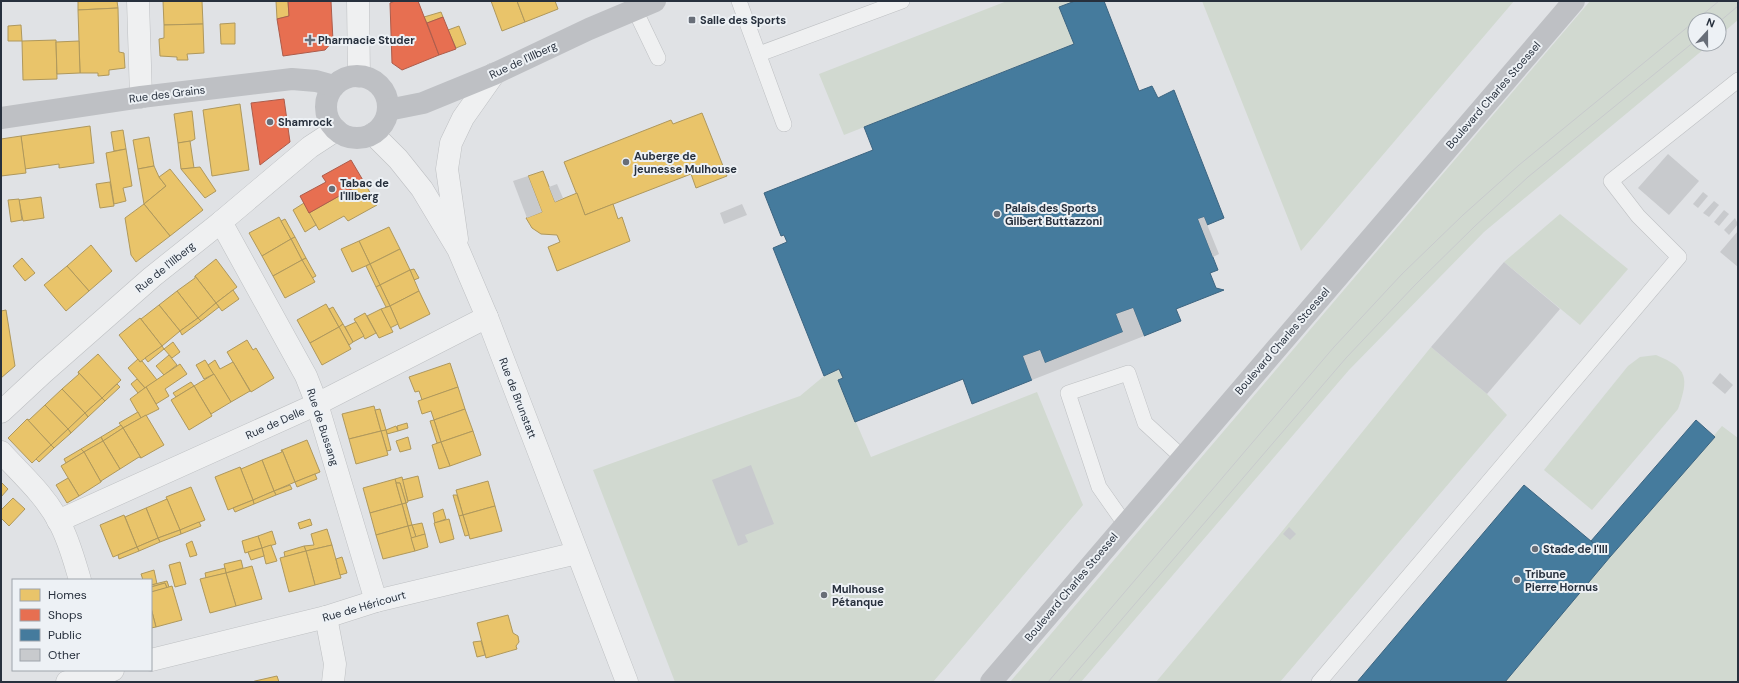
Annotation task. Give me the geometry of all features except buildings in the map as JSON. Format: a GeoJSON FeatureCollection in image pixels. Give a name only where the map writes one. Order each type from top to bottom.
{"type":"FeatureCollection","features":[{"type":"Feature","properties":{"kind":"main road","name":"Rue de l'Illberg"},"geometry":{"type":"LineString","coordinates":[[388,110],[423,103],[494,74],[589,29],[633,5],[655,1]]}},
{"type":"Feature","properties":{"kind":"main road","name":"Boulevard Charles Stoessel"},"geometry":{"type":"LineString","coordinates":[[991,682],[1182,457],[1574,1]]}},
{"type":"Feature","properties":{"kind":"main road"},"geometry":{"type":"LineString","coordinates":[[360,76],[369,78],[384,91],[388,110],[386,119],[380,128],[373,134],[354,138],[345,136],[336,130],[330,123],[326,104],[334,86],[341,80],[360,76]]}},
{"type":"Feature","properties":{"kind":"main road","name":"Rue des Grains"},"geometry":{"type":"LineString","coordinates":[[1,118],[141,97],[292,79],[316,81],[334,86]]}},
{"type":"Feature","properties":{"kind":"street"},"geometry":{"type":"LineString","coordinates":[[138,1],[141,97]]}},
{"type":"Feature","properties":{"kind":"street"},"geometry":{"type":"LineString","coordinates":[[358,1],[360,76]]}},
{"type":"Feature","properties":{"kind":"street"},"geometry":{"type":"LineString","coordinates":[[458,249],[447,169],[452,143],[462,118],[494,74]]}},
{"type":"Feature","properties":{"kind":"street","name":"Rue de l'Illberg"},"geometry":{"type":"LineString","coordinates":[[1,412],[152,277],[221,222],[310,147],[336,130]]}},
{"type":"Feature","properties":{"kind":"street","name":"Rue de Brunstatt"},"geometry":{"type":"LineString","coordinates":[[373,134],[398,159],[422,189],[458,249],[487,317],[627,682]]}},
{"type":"Feature","properties":{"kind":"street","name":"Rue de Bussang"},"geometry":{"type":"LineString","coordinates":[[221,222],[306,376],[317,404],[376,601]]}},
{"type":"Feature","properties":{"kind":"street","name":"Rue de Delle"},"geometry":{"type":"LineString","coordinates":[[58,521],[317,404],[487,317]]}},
{"type":"Feature","properties":{"kind":"street"},"geometry":{"type":"LineString","coordinates":[[1,452],[42,497],[58,521],[70,546],[80,579]]}},
{"type":"Feature","properties":{"kind":"street","name":"Rue de Héricourt"},"geometry":{"type":"LineString","coordinates":[[152,660],[326,617],[376,601],[577,553]]}},
{"type":"Feature","properties":{"kind":"street"},"geometry":{"type":"LineString","coordinates":[[326,617],[335,664],[333,682]]}},
{"type":"Feature","properties":{"kind":"street"},"geometry":{"type":"LineString","coordinates":[[67,682],[106,671]]}},
{"type":"Feature","properties":{"kind":"lane"},"geometry":{"type":"LineString","coordinates":[[739,1],[784,124]]}},
{"type":"Feature","properties":{"kind":"lane"},"geometry":{"type":"LineString","coordinates":[[759,54],[902,1]]}},
{"type":"Feature","properties":{"kind":"lane"},"geometry":{"type":"LineString","coordinates":[[633,5],[658,58]]}},
{"type":"Feature","properties":{"kind":"lane"},"geometry":{"type":"LineString","coordinates":[[1319,682],[1679,257],[1638,216],[1611,181],[1738,80]]}},
{"type":"Feature","properties":{"kind":"lane"},"geometry":{"type":"LineString","coordinates":[[1125,524],[1099,487],[1068,393],[1128,373],[1145,423],[1182,457]]}},
{"type":"Feature","properties":{"kind":"shaded area"},"geometry":{"type":"Polygon","coordinates":[[[1007,1],[1075,1],[1059,7],[1074,44],[844,135],[819,74],[1007,1]]]}},
{"type":"Feature","properties":{"kind":"shaded area"},"geometry":{"type":"Polygon","coordinates":[[[1202,1],[1514,1],[1301,251],[1202,1]]]}},
{"type":"Feature","properties":{"kind":"shaded area"},"geometry":{"type":"Polygon","coordinates":[[[1590,1],[1738,1],[1738,20],[1727,29],[1727,12],[1687,12],[1687,52],[1700,52],[1484,232],[1349,370],[1081,682],[1010,682],[1590,1]]]}},
{"type":"Feature","properties":{"kind":"shaded area"},"geometry":{"type":"Polygon","coordinates":[[[1560,214],[1628,269],[1580,325],[1504,262],[1560,214]]]}},
{"type":"Feature","properties":{"kind":"shaded area"},"geometry":{"type":"Polygon","coordinates":[[[1431,347],[1487,394],[1507,415],[1280,682],[1156,682],[1275,540],[1431,347]]]}},
{"type":"Feature","properties":{"kind":"shaded area"},"geometry":{"type":"Polygon","coordinates":[[[1656,355],[1674,365],[1683,375],[1684,389],[1678,409],[1592,510],[1544,470],[1628,366],[1640,357],[1656,355]]]}},
{"type":"Feature","properties":{"kind":"shaded area"},"geometry":{"type":"Polygon","coordinates":[[[839,369],[843,378],[838,380],[871,457],[1037,392],[1083,505],[933,682],[675,682],[593,470],[800,396],[824,376],[839,369]]]}},
{"type":"Feature","properties":{"kind":"shaded area","name":"Stade de l'Ill"},"geometry":{"type":"Polygon","coordinates":[[[1722,426],[1738,438],[1738,682],[1357,682],[1524,485],[1610,557],[1722,426]]]}},
{"type":"Feature","properties":{"kind":"tram line"},"geometry":{"type":"LineString","coordinates":[[1706,12],[1719,1]]}},
{"type":"Feature","properties":{"kind":"tram line"},"geometry":{"type":"LineString","coordinates":[[1727,15],[1738,6]]}},
{"type":"Feature","properties":{"kind":"tram line"},"geometry":{"type":"LineString","coordinates":[[1048,682],[1334,347],[1402,274],[1463,215],[1519,165],[1687,28]]}},
{"type":"Feature","properties":{"kind":"tram line"},"geometry":{"type":"LineString","coordinates":[[1068,682],[1346,358],[1415,285],[1528,177],[1687,48]]}},
{"type":"Feature","properties":{"kind":"place","name":"Salle des Sports"},"geometry":{"type":"Point","coordinates":[692,20]}},
{"type":"Feature","properties":{"kind":"place","name":"Pharmacie Studer"},"geometry":{"type":"Point","coordinates":[310,40]}},
{"type":"Feature","properties":{"kind":"place","name":"Shamrock"},"geometry":{"type":"Point","coordinates":[270,122]}},
{"type":"Feature","properties":{"kind":"place","name":"Auberge de jeunesse Mulhouse"},"geometry":{"type":"Point","coordinates":[626,162]}},
{"type":"Feature","properties":{"kind":"place","name":"Tabac de l'Illberg"},"geometry":{"type":"Point","coordinates":[332,189]}},
{"type":"Feature","properties":{"kind":"place","name":"Palais des Sports Gilbert Buttazzoni"},"geometry":{"type":"Point","coordinates":[997,214]}},
{"type":"Feature","properties":{"kind":"place","name":"Stade de l'Ill"},"geometry":{"type":"Point","coordinates":[1535,549]}},
{"type":"Feature","properties":{"kind":"place","name":"Tribune Pierre Hornus"},"geometry":{"type":"Point","coordinates":[1517,580]}},
{"type":"Feature","properties":{"kind":"place","name":"Mulhouse Pétanque"},"geometry":{"type":"Point","coordinates":[824,595]}}]}
